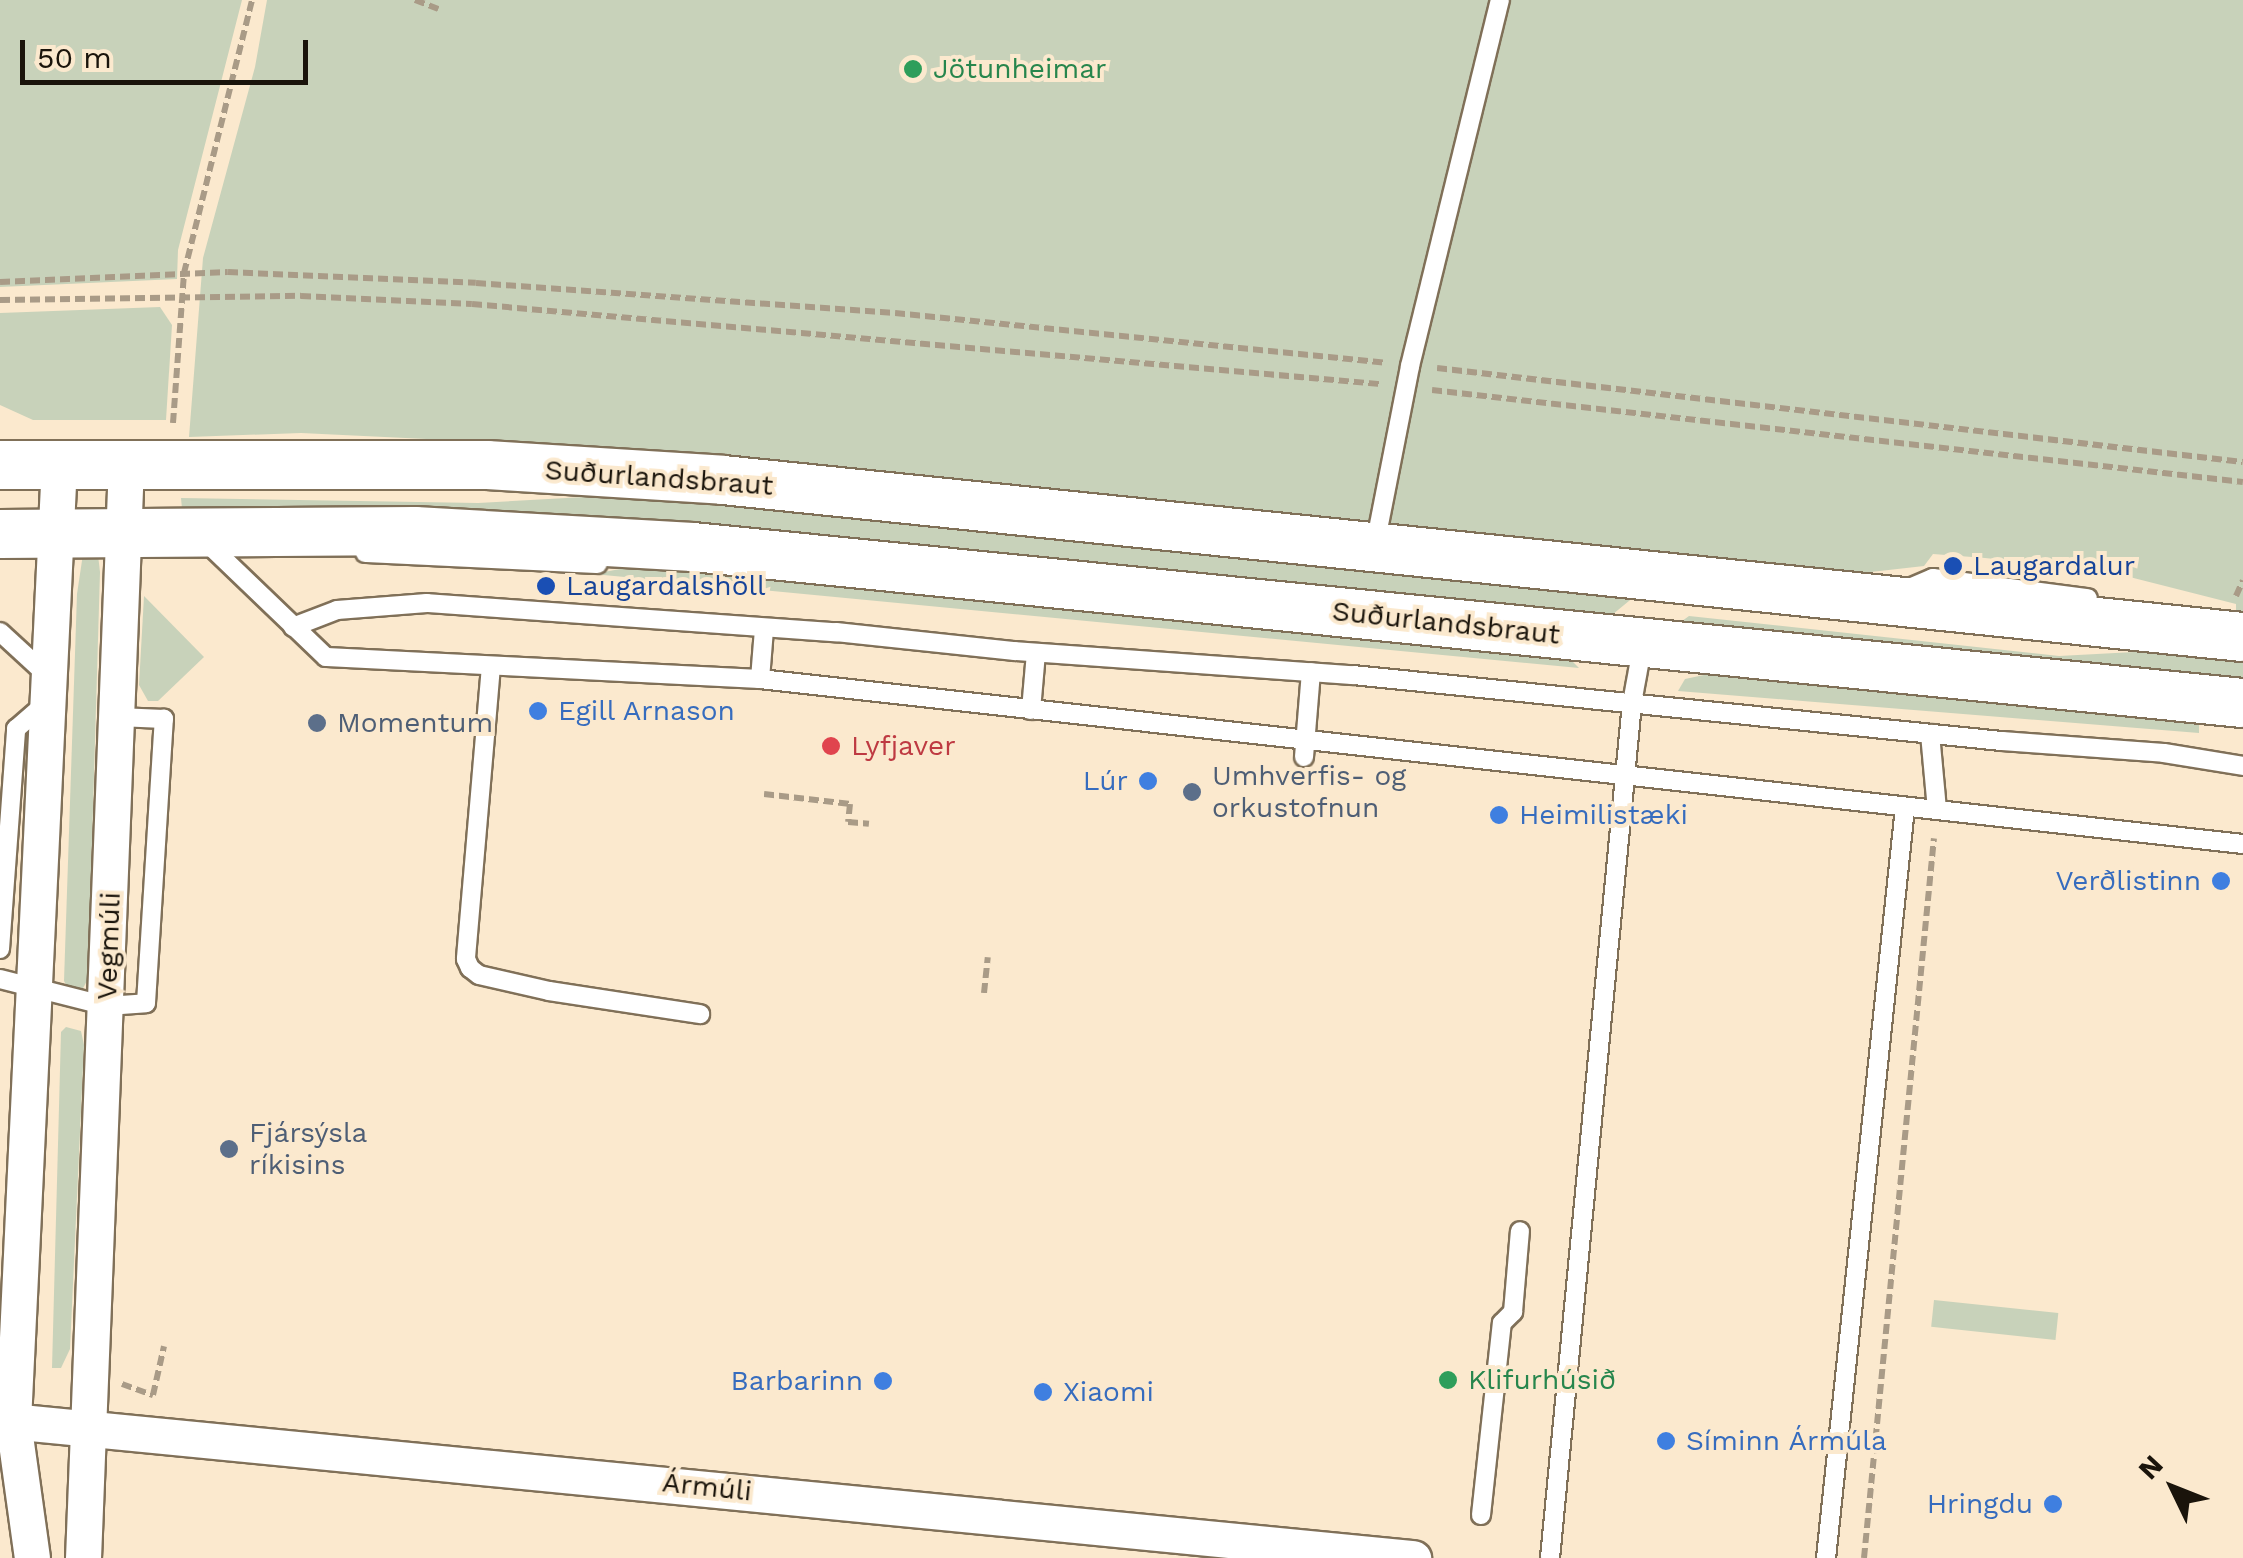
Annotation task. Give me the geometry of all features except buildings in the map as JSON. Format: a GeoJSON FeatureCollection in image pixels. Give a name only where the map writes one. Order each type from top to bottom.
{"type":"FeatureCollection","features":[{"type":"Feature","properties":{"kind":"main road","name":"Suðurlandsbraut"},"geometry":{"type":"LineString","coordinates":[[0,465],[126,462],[488,466],[724,480],[2235,636]]}},
{"type":"Feature","properties":{"kind":"main road","name":"Suðurlandsbraut"},"geometry":{"type":"LineString","coordinates":[[0,534],[415,531],[648,545],[2243,703]]}},
{"type":"Feature","properties":{"kind":"main road"},"geometry":{"type":"LineString","coordinates":[[1643,643],[1665,579]]}},
{"type":"Feature","properties":{"kind":"street"},"geometry":{"type":"LineString","coordinates":[[32,1558],[6,1421],[10,1288],[34,991],[60,462]]}},
{"type":"Feature","properties":{"kind":"street","name":"Vegmúli"},"geometry":{"type":"LineString","coordinates":[[83,1558],[126,462]]}},
{"type":"Feature","properties":{"kind":"street","name":"Ármúli"},"geometry":{"type":"LineString","coordinates":[[6,1421],[1413,1558]]}},
{"type":"Feature","properties":{"kind":"lane"},"geometry":{"type":"LineString","coordinates":[[1374,547],[1410,366],[1500,0]]}},
{"type":"Feature","properties":{"kind":"lane"},"geometry":{"type":"LineString","coordinates":[[198,535],[252,582],[326,658],[760,679],[1031,710],[1305,748],[1625,776],[2243,844]]}},
{"type":"Feature","properties":{"kind":"lane"},"geometry":{"type":"LineString","coordinates":[[1882,601],[1932,578],[2114,601]]}},
{"type":"Feature","properties":{"kind":"lane"},"geometry":{"type":"LineString","coordinates":[[293,627],[337,610],[427,604],[1312,672],[1930,734],[2164,753],[2243,766]]}},
{"type":"Feature","properties":{"kind":"lane","name":"Suðurlandsbraut"},"geometry":{"type":"LineString","coordinates":[[2150,606],[2235,636]]}},
{"type":"Feature","properties":{"kind":"lane"},"geometry":{"type":"LineString","coordinates":[[760,679],[764,629]]}},
{"type":"Feature","properties":{"kind":"lane"},"geometry":{"type":"LineString","coordinates":[[0,632],[49,690],[16,729],[0,949]]}},
{"type":"Feature","properties":{"kind":"lane"},"geometry":{"type":"LineString","coordinates":[[1550,1558],[1632,703],[1643,643]]}},
{"type":"Feature","properties":{"kind":"lane"},"geometry":{"type":"LineString","coordinates":[[1031,710],[1036,653]]}},
{"type":"Feature","properties":{"kind":"lane"},"geometry":{"type":"LineString","coordinates":[[491,666],[466,959],[470,968],[479,975],[549,991],[700,1014]]}},
{"type":"Feature","properties":{"kind":"lane"},"geometry":{"type":"LineString","coordinates":[[1305,748],[1312,672]]}},
{"type":"Feature","properties":{"kind":"lane"},"geometry":{"type":"LineString","coordinates":[[0,979],[34,991],[106,1006],[146,1003],[164,719],[118,717]]}},
{"type":"Feature","properties":{"kind":"lane"},"geometry":{"type":"LineString","coordinates":[[1930,734],[1937,810]]}},
{"type":"Feature","properties":{"kind":"lane"},"geometry":{"type":"LineString","coordinates":[[1826,1558],[1905,807]]}},
{"type":"Feature","properties":{"kind":"lane"},"geometry":{"type":"LineString","coordinates":[[1481,1515],[1502,1323],[1513,1312],[1520,1231]]}},
{"type":"Feature","properties":{"kind":"path"},"geometry":{"type":"LineString","coordinates":[[173,428],[184,273],[252,0]]}},
{"type":"Feature","properties":{"kind":"path"},"geometry":{"type":"LineString","coordinates":[[415,0],[438,9]]}},
{"type":"Feature","properties":{"kind":"path"},"geometry":{"type":"LineString","coordinates":[[0,282],[184,273],[476,282],[895,313],[1410,366],[2243,462]]}},
{"type":"Feature","properties":{"kind":"path"},"geometry":{"type":"LineString","coordinates":[[0,300],[301,296],[490,306],[1406,386],[2243,482]]}},
{"type":"Feature","properties":{"kind":"path"},"geometry":{"type":"LineString","coordinates":[[764,794],[850,804],[848,822],[869,824]]}},
{"type":"Feature","properties":{"kind":"path"},"geometry":{"type":"LineString","coordinates":[[1864,1558],[1937,810]]}},
{"type":"Feature","properties":{"kind":"path"},"geometry":{"type":"LineString","coordinates":[[984,992],[988,956]]}},
{"type":"Feature","properties":{"kind":"path"},"geometry":{"type":"LineString","coordinates":[[115,1381],[153,1395],[164,1346]]}},
{"type":"Feature","properties":{"kind":"green space"},"geometry":{"type":"Polygon","coordinates":[[[0,0],[242,0],[178,250],[177,279],[0,287],[0,0]]]}},
{"type":"Feature","properties":{"kind":"green space"},"geometry":{"type":"Polygon","coordinates":[[[267,0],[2243,0],[2243,614],[2236,613],[2236,604],[2102,570],[1985,558],[1933,554],[1924,566],[1853,574],[553,445],[301,433],[189,437],[203,258],[255,67],[267,0]]]}},
{"type":"Feature","properties":{"kind":"green space"},"geometry":{"type":"Polygon","coordinates":[[[160,307],[172,325],[166,420],[33,420],[0,405],[0,313],[160,307]]]}},
{"type":"Feature","properties":{"kind":"green space"},"geometry":{"type":"Polygon","coordinates":[[[620,495],[1635,596],[1607,619],[529,514],[182,509],[181,498],[478,503],[620,495]]]}},
{"type":"Feature","properties":{"kind":"green space"},"geometry":{"type":"Polygon","coordinates":[[[83,554],[98,555],[100,572],[88,979],[82,990],[69,990],[64,981],[77,594],[83,554]]]}},
{"type":"Feature","properties":{"kind":"green space"},"geometry":{"type":"Polygon","coordinates":[[[642,565],[1554,657],[1571,660],[1579,668],[593,574],[642,565]]]}},
{"type":"Feature","properties":{"kind":"green space"},"geometry":{"type":"Polygon","coordinates":[[[144,596],[204,657],[158,701],[148,701],[139,685],[144,596]]]}},
{"type":"Feature","properties":{"kind":"green space"},"geometry":{"type":"Polygon","coordinates":[[[1689,616],[2059,656],[2172,650],[2243,658],[2243,685],[1675,626],[1689,616]]]}},
{"type":"Feature","properties":{"kind":"green space"},"geometry":{"type":"Polygon","coordinates":[[[1723,671],[2199,721],[2199,733],[1678,691],[1685,679],[1723,671]]]}},
{"type":"Feature","properties":{"kind":"green space"},"geometry":{"type":"Polygon","coordinates":[[[66,1027],[81,1031],[84,1045],[70,1349],[61,1368],[52,1368],[61,1032],[66,1027]]]}},
{"type":"Feature","properties":{"kind":"green space"},"geometry":{"type":"Polygon","coordinates":[[[1934,1300],[2058,1313],[2055,1340],[1931,1327],[1934,1300]]]}},
{"type":"Feature","properties":{"kind":"place","name":"Jötunheimar"},"geometry":{"type":"Point","coordinates":[913,69]}},
{"type":"Feature","properties":{"kind":"place","name":"Laugardalur"},"geometry":{"type":"Point","coordinates":[1953,566]}},
{"type":"Feature","properties":{"kind":"place","name":"Laugardalshöll"},"geometry":{"type":"Point","coordinates":[546,586]}},
{"type":"Feature","properties":{"kind":"place","name":"Egill Arnason"},"geometry":{"type":"Point","coordinates":[538,711]}},
{"type":"Feature","properties":{"kind":"place","name":"Momentum"},"geometry":{"type":"Point","coordinates":[317,723]}},
{"type":"Feature","properties":{"kind":"place","name":"Lyfjaver"},"geometry":{"type":"Point","coordinates":[831,746]}},
{"type":"Feature","properties":{"kind":"place","name":"Lúr"},"geometry":{"type":"Point","coordinates":[1148,781]}},
{"type":"Feature","properties":{"kind":"place","name":"Umhverfis- og orkustofnun"},"geometry":{"type":"Point","coordinates":[1192,792]}},
{"type":"Feature","properties":{"kind":"place","name":"Heimilistæki"},"geometry":{"type":"Point","coordinates":[1499,815]}},
{"type":"Feature","properties":{"kind":"place","name":"Verðlistinn"},"geometry":{"type":"Point","coordinates":[2221,881]}},
{"type":"Feature","properties":{"kind":"place","name":"Fjársýsla ríkisins"},"geometry":{"type":"Point","coordinates":[229,1149]}},
{"type":"Feature","properties":{"kind":"place","name":"Klifurhúsið"},"geometry":{"type":"Point","coordinates":[1448,1380]}},
{"type":"Feature","properties":{"kind":"place","name":"Barbarinn"},"geometry":{"type":"Point","coordinates":[883,1381]}},
{"type":"Feature","properties":{"kind":"place","name":"Xiaomi"},"geometry":{"type":"Point","coordinates":[1043,1392]}},
{"type":"Feature","properties":{"kind":"place","name":"Síminn Ármúla"},"geometry":{"type":"Point","coordinates":[1666,1441]}},
{"type":"Feature","properties":{"kind":"place","name":"Hringdu"},"geometry":{"type":"Point","coordinates":[2053,1504]}}]}
